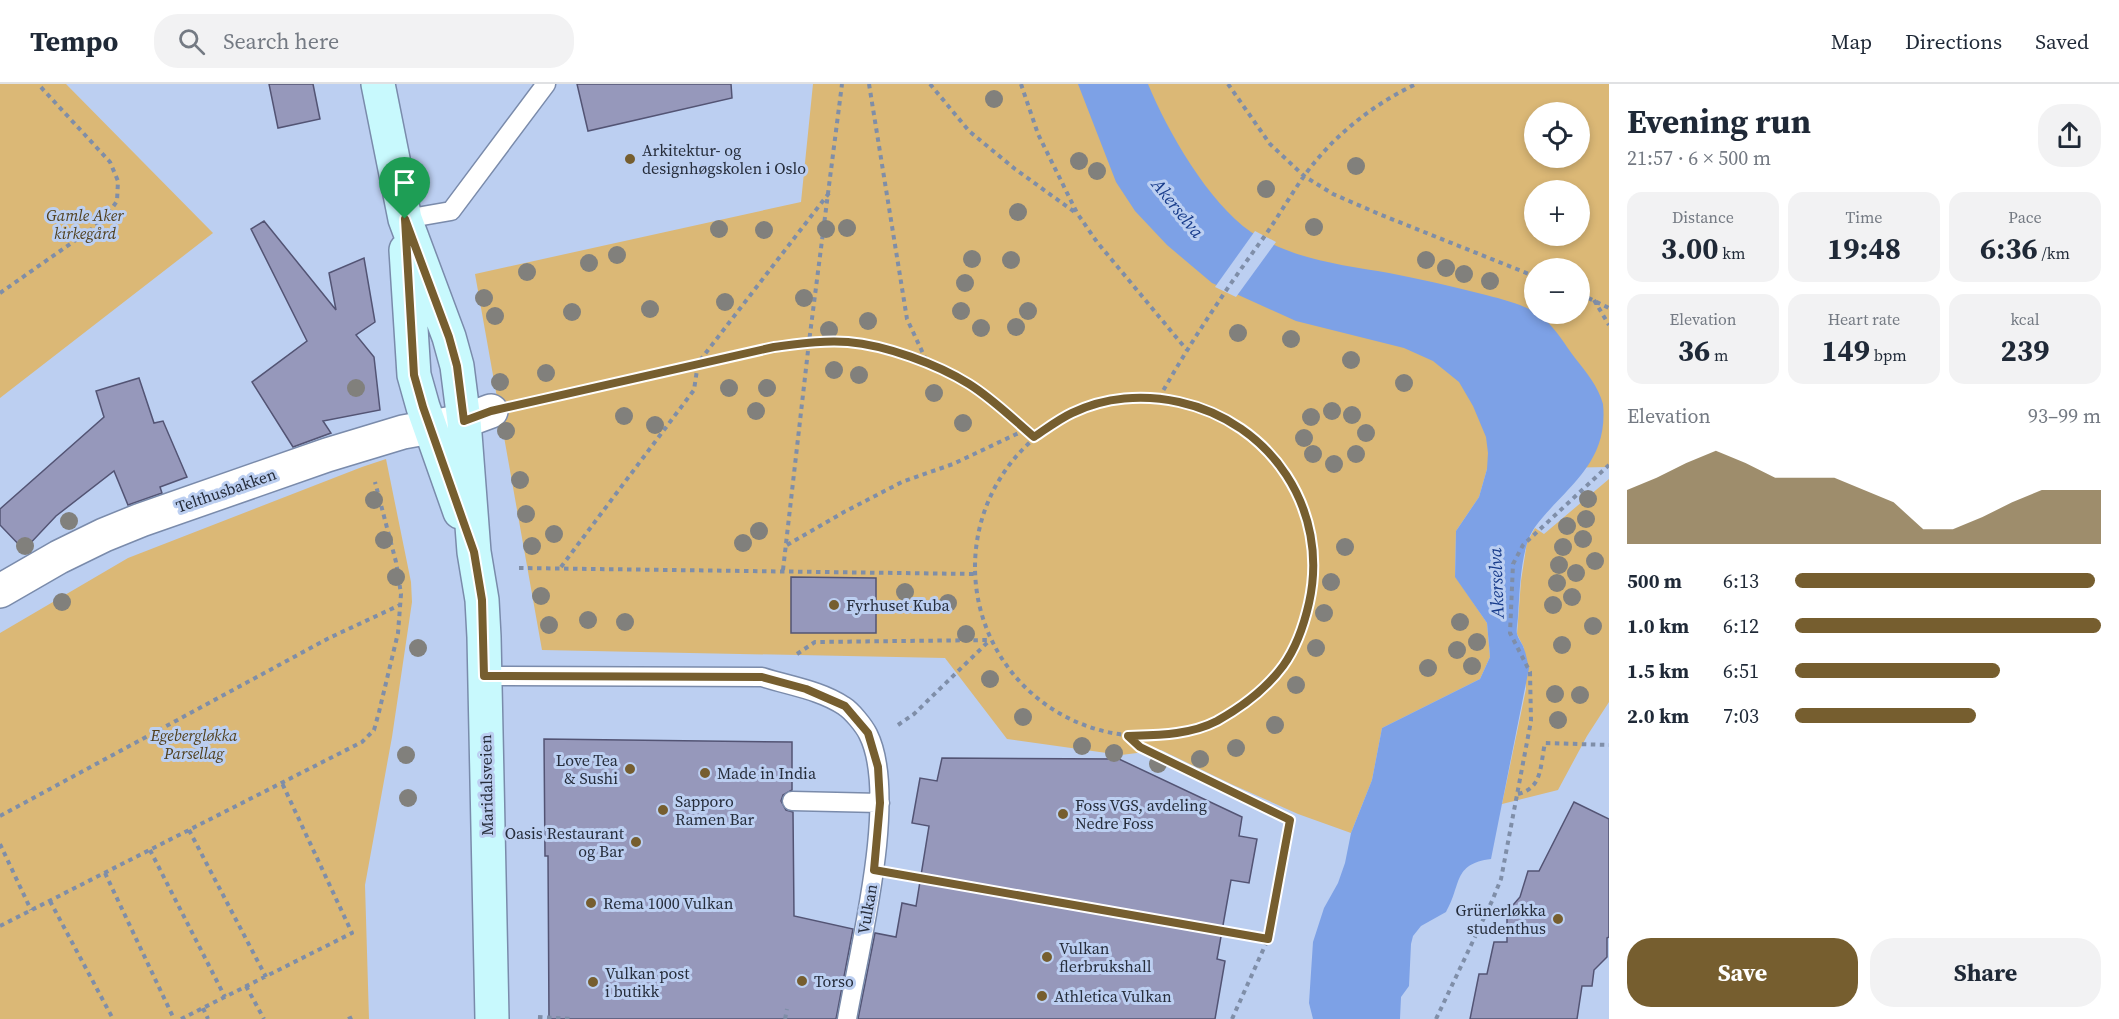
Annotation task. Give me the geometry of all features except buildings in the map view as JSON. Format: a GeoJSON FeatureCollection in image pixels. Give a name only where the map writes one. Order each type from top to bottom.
{"type":"FeatureCollection","features":[{"type":"Feature","properties":{"kind":"main road","name":"Maridalsveien"},"geometry":{"type":"LineString","coordinates":[[378,84],[405,219],[414,375],[474,552],[482,600],[492,1019]]}},
{"type":"Feature","properties":{"kind":"main road","name":"Maridalsveien"},"geometry":{"type":"LineString","coordinates":[[405,219],[449,337],[457,366],[478,416],[474,552]]}},
{"type":"Feature","properties":{"kind":"street","name":"Telthusbakken"},"geometry":{"type":"LineString","coordinates":[[0,591],[59,557],[141,520],[327,455],[403,432],[478,416]]}},
{"type":"Feature","properties":{"kind":"lane"},"geometry":{"type":"LineString","coordinates":[[405,219],[451,211],[546,84]]}},
{"type":"Feature","properties":{"kind":"lane","name":"Vulkan"},"geometry":{"type":"LineString","coordinates":[[484,676],[762,677],[806,689],[845,706],[868,733],[878,767],[880,803],[874,870],[847,1019]]}},
{"type":"Feature","properties":{"kind":"lane"},"geometry":{"type":"LineString","coordinates":[[792,801],[880,803]]}},
{"type":"Feature","properties":{"kind":"path"},"geometry":{"type":"LineString","coordinates":[[0,293],[103,221],[117,201],[118,181],[110,162],[38,84]]}},
{"type":"Feature","properties":{"kind":"path"},"geometry":{"type":"LineString","coordinates":[[783,570],[842,84]]}},
{"type":"Feature","properties":{"kind":"path"},"geometry":{"type":"LineString","coordinates":[[869,84],[908,319],[928,362]]}},
{"type":"Feature","properties":{"kind":"path"},"geometry":{"type":"LineString","coordinates":[[930,84],[969,131],[1015,169],[1077,213]]}},
{"type":"Feature","properties":{"kind":"path"},"geometry":{"type":"LineString","coordinates":[[1021,84],[1043,145],[1077,213],[1097,242],[1186,350]]}},
{"type":"Feature","properties":{"kind":"path"},"geometry":{"type":"LineString","coordinates":[[1228,84],[1270,144],[1304,176],[1333,194],[1524,272]]}},
{"type":"Feature","properties":{"kind":"path"},"geometry":{"type":"LineString","coordinates":[[1159,398],[1213,308],[1320,156],[1357,120],[1380,103],[1416,84]]}},
{"type":"Feature","properties":{"kind":"path"},"geometry":{"type":"LineString","coordinates":[[561,567],[694,390],[698,363],[829,193]]}},
{"type":"Feature","properties":{"kind":"path"},"geometry":{"type":"LineString","coordinates":[[1590,298],[1609,308]]}},
{"type":"Feature","properties":{"kind":"path"},"geometry":{"type":"LineString","coordinates":[[1594,300],[1609,325]]}},
{"type":"Feature","properties":{"kind":"path"},"geometry":{"type":"LineString","coordinates":[[478,416],[698,363],[809,342],[848,342],[928,362],[969,383],[994,401],[1034,437]]}},
{"type":"Feature","properties":{"kind":"path"},"geometry":{"type":"LineString","coordinates":[[1159,398],[1203,407],[1242,428],[1275,458],[1299,495],[1312,538],[1314,582],[1304,625],[1283,665],[1253,698],[1215,722],[1173,735],[1128,736],[1085,727],[1046,706],[1014,677],[990,640],[978,607],[974,574],[976,535],[988,498],[1007,465],[1034,437],[1072,413],[1114,399],[1159,398]]}},
{"type":"Feature","properties":{"kind":"path"},"geometry":{"type":"LineString","coordinates":[[786,546],[902,482],[953,464],[1025,430]]}},
{"type":"Feature","properties":{"kind":"path"},"geometry":{"type":"LineString","coordinates":[[1436,1019],[1501,879],[1531,721],[1530,672],[1510,633],[1513,564],[1524,545],[1609,465]]}},
{"type":"Feature","properties":{"kind":"path"},"geometry":{"type":"LineString","coordinates":[[0,926],[362,742],[374,730],[398,633],[401,594],[396,562],[374,475]]}},
{"type":"Feature","properties":{"kind":"path"},"geometry":{"type":"LineString","coordinates":[[519,568],[974,574]]}},
{"type":"Feature","properties":{"kind":"path"},"geometry":{"type":"LineString","coordinates":[[0,816],[329,638],[400,605]]}},
{"type":"Feature","properties":{"kind":"path"},"geometry":{"type":"LineString","coordinates":[[789,659],[815,642],[990,640]]}},
{"type":"Feature","properties":{"kind":"path"},"geometry":{"type":"LineString","coordinates":[[893,729],[914,714],[990,640]]}},
{"type":"Feature","properties":{"kind":"path"},"geometry":{"type":"LineString","coordinates":[[1128,736],[1149,752],[1290,820],[1268,939],[1232,1019]]}},
{"type":"Feature","properties":{"kind":"path"},"geometry":{"type":"LineString","coordinates":[[1518,794],[1527,791],[1537,781],[1545,743],[1609,745]]}},
{"type":"Feature","properties":{"kind":"path"},"geometry":{"type":"LineString","coordinates":[[181,1019],[352,933],[282,783]]}},
{"type":"Feature","properties":{"kind":"path"},"geometry":{"type":"LineString","coordinates":[[189,830],[266,977]]}},
{"type":"Feature","properties":{"kind":"path"},"geometry":{"type":"LineString","coordinates":[[0,844],[31,910]]}},
{"type":"Feature","properties":{"kind":"path"},"geometry":{"type":"LineString","coordinates":[[150,850],[225,997]]}},
{"type":"Feature","properties":{"kind":"path"},"geometry":{"type":"LineString","coordinates":[[874,870],[1268,939]]}},
{"type":"Feature","properties":{"kind":"path"},"geometry":{"type":"LineString","coordinates":[[105,873],[174,1019]]}},
{"type":"Feature","properties":{"kind":"path"},"geometry":{"type":"LineString","coordinates":[[50,901],[113,1019]]}},
{"type":"Feature","properties":{"kind":"path"},"geometry":{"type":"LineString","coordinates":[[246,986],[264,1019]]}},
{"type":"Feature","properties":{"kind":"path"},"geometry":{"type":"LineString","coordinates":[[203,1008],[208,1019]]}},
{"type":"Feature","properties":{"kind":"path"},"geometry":{"type":"LineString","coordinates":[[785,1019],[787,1009]]}},
{"type":"Feature","properties":{"kind":"path"},"geometry":{"type":"LineString","coordinates":[[348,1019],[355,1016]]}},
{"type":"Feature","properties":{"kind":"path"},"geometry":{"type":"LineString","coordinates":[[538,1017],[572,1019]]}},
{"type":"Feature","properties":{"kind":"green space","name":"Gamle Aker kirkegård"},"geometry":{"type":"Polygon","coordinates":[[[0,84],[66,84],[213,233],[0,398],[0,84]]]}},
{"type":"Feature","properties":{"kind":"green space"},"geometry":{"type":"Polygon","coordinates":[[[813,84],[1609,84],[1609,467],[1487,469],[1479,497],[1456,531],[1455,576],[1487,623],[1490,657],[1480,679],[1382,728],[1372,780],[1351,833],[1298,814],[1161,750],[1121,755],[1007,739],[945,658],[542,650],[475,274],[801,202],[813,84]]]}},
{"type":"Feature","properties":{"kind":"green space","name":"Egebergløkka Parsellag"},"geometry":{"type":"Polygon","coordinates":[[[386,459],[411,582],[412,602],[392,737],[365,885],[369,1019],[0,1019],[0,633],[128,558],[386,459]]]}},
{"type":"Feature","properties":{"kind":"green space"},"geometry":{"type":"Polygon","coordinates":[[[1609,479],[1609,702],[1587,736],[1558,790],[1502,804],[1526,689],[1524,648],[1517,634],[1527,542],[1535,528],[1544,534],[1609,479]]]}},
{"type":"Feature","properties":{"kind":"water","name":"Akerselva"},"geometry":{"type":"Polygon","coordinates":[[[1078,84],[1148,84],[1166,123],[1205,185],[1235,219],[1266,241],[1282,249],[1317,260],[1459,288],[1523,306],[1524,324],[1550,324],[1591,379],[1601,397],[1603,425],[1592,459],[1582,474],[1535,527],[1526,546],[1517,632],[1529,668],[1491,859],[1470,866],[1464,871],[1446,912],[1421,926],[1413,936],[1409,986],[1401,997],[1400,1019],[1313,1019],[1309,1003],[1313,942],[1324,908],[1338,883],[1351,833],[1372,780],[1382,728],[1480,679],[1490,657],[1487,623],[1455,577],[1456,531],[1479,497],[1487,469],[1486,437],[1473,406],[1459,382],[1433,361],[1404,348],[1296,321],[1212,283],[1167,245],[1135,211],[1116,182],[1078,84]]]}},
{"type":"Feature","properties":{"kind":"pier"},"geometry":{"type":"Polygon","coordinates":[[[1255,231],[1276,242],[1236,297],[1215,287],[1255,231]]]}},
{"type":"Feature","properties":{"kind":"place","name":"Arkitektur- og designhøgskolen i Oslo"},"geometry":{"type":"Point","coordinates":[630,159]}},
{"type":"Feature","properties":{"kind":"place","name":"Fyrhuset Kuba"},"geometry":{"type":"Point","coordinates":[834,605]}},
{"type":"Feature","properties":{"kind":"place","name":"Love Tea & Sushi"},"geometry":{"type":"Point","coordinates":[630,769]}},
{"type":"Feature","properties":{"kind":"place","name":"Made in India"},"geometry":{"type":"Point","coordinates":[705,773]}},
{"type":"Feature","properties":{"kind":"place","name":"Sapporo Ramen Bar"},"geometry":{"type":"Point","coordinates":[663,810]}},
{"type":"Feature","properties":{"kind":"place","name":"Foss VGS, avdeling Nedre Foss"},"geometry":{"type":"Point","coordinates":[1063,814]}},
{"type":"Feature","properties":{"kind":"place","name":"Oasis Restaurant og Bar"},"geometry":{"type":"Point","coordinates":[636,842]}},
{"type":"Feature","properties":{"kind":"place","name":"Rema 1000 Vulkan"},"geometry":{"type":"Point","coordinates":[591,903]}},
{"type":"Feature","properties":{"kind":"place","name":"Grünerløkka studenthus"},"geometry":{"type":"Point","coordinates":[1558,919]}},
{"type":"Feature","properties":{"kind":"place","name":"Vulkan flerbrukshall"},"geometry":{"type":"Point","coordinates":[1047,957]}},
{"type":"Feature","properties":{"kind":"place","name":"Torso"},"geometry":{"type":"Point","coordinates":[802,981]}},
{"type":"Feature","properties":{"kind":"place","name":"Vulkan post i butikk"},"geometry":{"type":"Point","coordinates":[593,982]}},
{"type":"Feature","properties":{"kind":"place","name":"Athletica Vulkan"},"geometry":{"type":"Point","coordinates":[1042,996]}},
{"type":"Feature","properties":{"kind":"route"},"geometry":{"type":"LineString","coordinates":[[405,219],[449,337],[457,366],[464,421],[491,411],[774,347],[809,342],[848,342],[928,362],[969,383],[994,401],[1034,437],[1072,413],[1114,399],[1159,398],[1203,407],[1242,428],[1275,458],[1299,495],[1312,538],[1314,582],[1304,625],[1283,665],[1253,698],[1215,722],[1173,735],[1128,736],[1140,747],[1157,756],[1290,820],[1268,939],[874,870],[880,803],[878,767],[868,733],[845,706],[806,689],[762,677],[484,676],[482,600],[474,552],[414,375],[405,219]]}}]}
